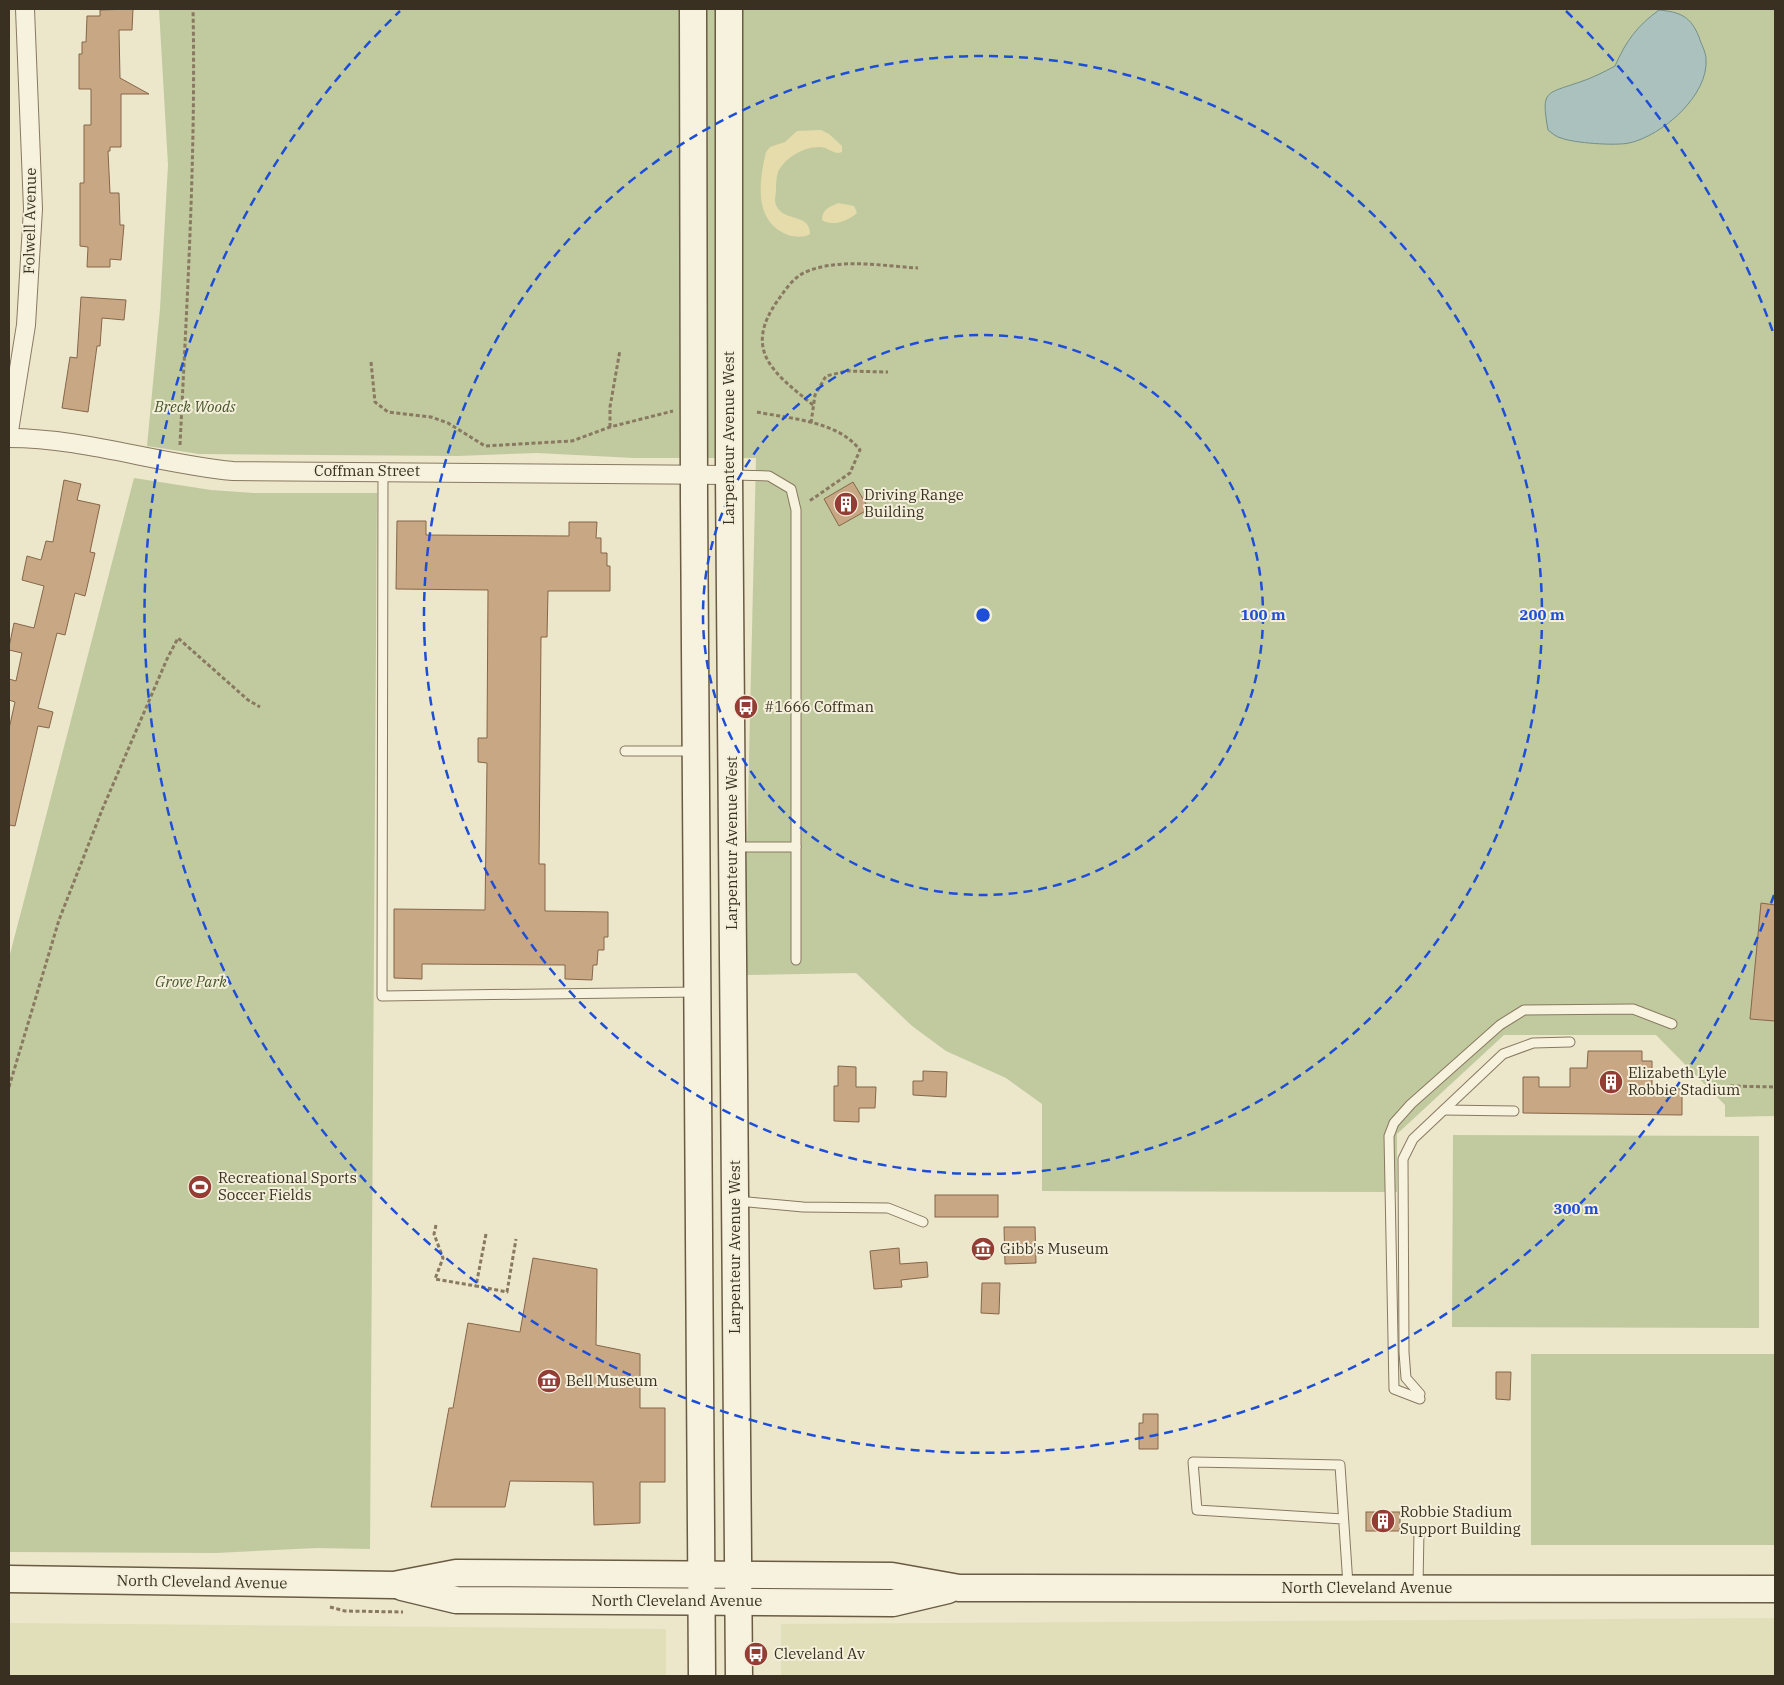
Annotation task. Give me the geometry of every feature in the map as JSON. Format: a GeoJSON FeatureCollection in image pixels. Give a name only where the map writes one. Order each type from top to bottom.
{"type":"FeatureCollection","features":[{"type":"Feature","properties":{"kind":"main road"},"geometry":{"type":"LineString","coordinates":[[693,9],[694,475],[702,1676]]}},
{"type":"Feature","properties":{"kind":"main road","name":"Larpenteur Avenue West"},"geometry":{"type":"LineString","coordinates":[[729,9],[729,475],[739,1676]]}},
{"type":"Feature","properties":{"kind":"main road"},"geometry":{"type":"LineString","coordinates":[[698,1176],[735,1174]]}},
{"type":"Feature","properties":{"kind":"main road","name":"North Cleveland Avenue"},"geometry":{"type":"LineString","coordinates":[[9,1579],[394,1585],[456,1573],[892,1576],[959,1588],[1775,1588]]}},
{"type":"Feature","properties":{"kind":"main road","name":"North Cleveland Avenue"},"geometry":{"type":"LineString","coordinates":[[394,1585],[456,1600],[701,1602],[893,1603],[959,1588]]}},
{"type":"Feature","properties":{"kind":"street","name":"Folwell Avenue"},"geometry":{"type":"LineString","coordinates":[[9,431],[17,325],[33,209],[25,17],[20,9]]}},
{"type":"Feature","properties":{"kind":"street","name":"Coffman Street"},"geometry":{"type":"LineString","coordinates":[[9,438],[64,441],[179,464],[233,470],[383,470],[729,475]]}},
{"type":"Feature","properties":{"kind":"lane"},"geometry":{"type":"LineString","coordinates":[[383,470],[382,996],[697,992]]}},
{"type":"Feature","properties":{"kind":"lane"},"geometry":{"type":"LineString","coordinates":[[729,475],[769,476],[791,489],[796,510],[796,960]]}},
{"type":"Feature","properties":{"kind":"lane"},"geometry":{"type":"LineString","coordinates":[[625,751],[696,751]]}},
{"type":"Feature","properties":{"kind":"lane"},"geometry":{"type":"LineString","coordinates":[[732,848],[796,846]]}},
{"type":"Feature","properties":{"kind":"lane"},"geometry":{"type":"LineString","coordinates":[[1570,1042],[1533,1042],[1503,1054],[1413,1139],[1403,1159],[1404,1352],[1406,1378],[1420,1396],[1394,1389],[1389,1136],[1394,1122],[1500,1025],[1524,1010],[1633,1009],[1672,1024]]}},
{"type":"Feature","properties":{"kind":"lane"},"geometry":{"type":"LineString","coordinates":[[1444,1110],[1514,1111]]}},
{"type":"Feature","properties":{"kind":"lane"},"geometry":{"type":"LineString","coordinates":[[735,1200],[803,1206],[888,1208],[924,1222]]}},
{"type":"Feature","properties":{"kind":"lane"},"geometry":{"type":"LineString","coordinates":[[1344,1519],[1197,1510],[1193,1462],[1340,1465],[1344,1519],[1348,1588]]}},
{"type":"Feature","properties":{"kind":"lane"},"geometry":{"type":"LineString","coordinates":[[1418,1588],[1419,1530]]}},
{"type":"Feature","properties":{"kind":"path"},"geometry":{"type":"LineString","coordinates":[[179,464],[191,203],[194,82],[192,9]]}},
{"type":"Feature","properties":{"kind":"path"},"geometry":{"type":"LineString","coordinates":[[814,405],[786,382],[766,360],[762,350],[761,336],[766,321],[792,280],[806,271],[831,265],[850,264],[918,268]]}},
{"type":"Feature","properties":{"kind":"path"},"geometry":{"type":"LineString","coordinates":[[610,427],[610,407],[620,350]]}},
{"type":"Feature","properties":{"kind":"path"},"geometry":{"type":"LineString","coordinates":[[370,362],[374,402],[388,412],[431,417],[448,423],[484,446],[572,440],[610,427],[676,410]]}},
{"type":"Feature","properties":{"kind":"path"},"geometry":{"type":"LineString","coordinates":[[811,423],[815,395],[826,376],[847,371],[888,372]]}},
{"type":"Feature","properties":{"kind":"path"},"geometry":{"type":"LineString","coordinates":[[757,412],[811,423],[844,434],[860,450],[850,473],[796,510]]}},
{"type":"Feature","properties":{"kind":"path"},"geometry":{"type":"LineString","coordinates":[[9,1087],[59,920],[102,810],[167,659],[178,638],[248,700],[260,708]]}},
{"type":"Feature","properties":{"kind":"path"},"geometry":{"type":"LineString","coordinates":[[1730,1086],[1775,1087]]}},
{"type":"Feature","properties":{"kind":"path"},"geometry":{"type":"LineString","coordinates":[[436,1225],[434,1234],[443,1258],[434,1280],[507,1292],[516,1239]]}},
{"type":"Feature","properties":{"kind":"path"},"geometry":{"type":"LineString","coordinates":[[476,1286],[486,1234]]}},
{"type":"Feature","properties":{"kind":"shaded area"},"geometry":{"type":"Polygon","coordinates":[[[1775,1618],[1775,1676],[781,1676],[781,1624],[1775,1618]]]}},
{"type":"Feature","properties":{"kind":"shaded area"},"geometry":{"type":"Polygon","coordinates":[[[9,1623],[666,1629],[666,1676],[9,1676],[9,1623]]]}},
{"type":"Feature","properties":{"kind":"green space","name":"Breck Woods"},"geometry":{"type":"Polygon","coordinates":[[[159,9],[1775,9],[1775,1116],[1725,1117],[1725,1105],[1656,1035],[1504,1035],[1397,1134],[1397,1192],[1042,1191],[1042,1104],[1006,1078],[946,1051],[912,1026],[856,973],[744,975],[756,458],[634,458],[537,453],[457,456],[199,454],[147,446],[160,309],[168,165],[159,9]]]}},
{"type":"Feature","properties":{"kind":"green space","name":"Grove Park"},"geometry":{"type":"Polygon","coordinates":[[[134,478],[211,490],[254,493],[377,493],[370,1549],[317,1548],[216,1553],[9,1552],[9,958],[134,478]]]}},
{"type":"Feature","properties":{"kind":"green space"},"geometry":{"type":"Polygon","coordinates":[[[1453,1135],[1759,1136],[1759,1328],[1452,1327],[1453,1135]]]}},
{"type":"Feature","properties":{"kind":"green space"},"geometry":{"type":"Polygon","coordinates":[[[1531,1354],[1775,1354],[1775,1545],[1531,1545],[1531,1354]]]}},
{"type":"Feature","properties":{"kind":"sand"},"geometry":{"type":"Polygon","coordinates":[[[821,130],[829,134],[842,146],[842,152],[838,153],[822,147],[814,147],[790,158],[778,172],[775,199],[777,207],[786,215],[806,223],[810,234],[799,237],[788,235],[777,229],[769,220],[761,200],[766,152],[770,147],[785,142],[797,131],[821,130]]]}},
{"type":"Feature","properties":{"kind":"sand"},"geometry":{"type":"Polygon","coordinates":[[[838,203],[854,206],[857,213],[836,223],[822,220],[823,213],[829,207],[838,203]]]}},
{"type":"Feature","properties":{"kind":"water"},"geometry":{"type":"Polygon","coordinates":[[[1659,10],[1679,14],[1689,20],[1696,30],[1706,56],[1705,73],[1700,86],[1692,100],[1681,112],[1655,132],[1642,139],[1623,144],[1585,143],[1567,140],[1554,135],[1548,130],[1545,107],[1548,96],[1559,89],[1589,79],[1615,66],[1623,49],[1633,35],[1644,22],[1659,10]]]}},
{"type":"Feature","properties":{"kind":"building"},"geometry":{"type":"Polygon","coordinates":[[[133,9],[132,30],[119,30],[120,78],[149,94],[121,94],[121,147],[110,147],[110,151],[108,151],[110,193],[119,193],[120,225],[124,225],[121,260],[110,259],[110,267],[87,267],[88,247],[80,246],[80,183],[84,183],[84,125],[91,125],[91,89],[79,89],[79,54],[82,54],[82,42],[86,42],[87,16],[100,16],[100,10],[133,9]]]}},
{"type":"Feature","properties":{"kind":"building"},"geometry":{"type":"Polygon","coordinates":[[[81,297],[126,300],[124,320],[102,318],[100,346],[97,346],[88,412],[62,408],[70,357],[77,358],[81,297]]]}},
{"type":"Feature","properties":{"kind":"building"},"geometry":{"type":"Polygon","coordinates":[[[64,480],[81,484],[77,500],[100,505],[90,552],[95,553],[85,596],[75,593],[65,635],[57,633],[38,708],[53,712],[49,728],[38,726],[15,826],[9,825],[9,729],[15,702],[9,700],[9,679],[16,681],[22,653],[9,650],[9,647],[14,623],[34,628],[44,586],[22,580],[27,556],[41,560],[46,541],[53,542],[64,480]]]}},
{"type":"Feature","properties":{"kind":"building","name":"Driving Range Building"},"geometry":{"type":"Polygon","coordinates":[[[853,482],[869,509],[839,526],[824,499],[853,482]]]}},
{"type":"Feature","properties":{"kind":"building"},"geometry":{"type":"Polygon","coordinates":[[[397,521],[426,521],[426,535],[569,536],[569,522],[597,522],[596,538],[601,538],[601,553],[607,553],[607,566],[610,566],[610,591],[548,591],[547,637],[541,637],[539,864],[545,864],[545,911],[608,912],[608,937],[604,937],[604,950],[598,950],[597,965],[593,965],[592,980],[565,979],[565,965],[422,964],[422,979],[394,978],[394,909],[485,910],[487,763],[478,762],[478,738],[487,738],[488,590],[396,589],[397,521]]]}},
{"type":"Feature","properties":{"kind":"building"},"geometry":{"type":"Polygon","coordinates":[[[1761,903],[1775,905],[1775,1021],[1750,1019],[1761,903]]]}},
{"type":"Feature","properties":{"kind":"building","name":"Elizabeth Lyle Robbie Stadium"},"geometry":{"type":"Polygon","coordinates":[[[1588,1051],[1642,1051],[1642,1061],[1652,1061],[1652,1088],[1682,1089],[1682,1115],[1523,1113],[1523,1077],[1539,1077],[1539,1087],[1570,1087],[1570,1068],[1587,1068],[1588,1051]]]}},
{"type":"Feature","properties":{"kind":"building"},"geometry":{"type":"Polygon","coordinates":[[[838,1066],[856,1067],[856,1087],[876,1087],[875,1108],[859,1108],[859,1122],[834,1121],[834,1086],[838,1086],[838,1066]]]}},
{"type":"Feature","properties":{"kind":"building"},"geometry":{"type":"Polygon","coordinates":[[[923,1071],[947,1072],[946,1097],[913,1095],[913,1081],[923,1081],[923,1071]]]}},
{"type":"Feature","properties":{"kind":"building"},"geometry":{"type":"Polygon","coordinates":[[[935,1195],[998,1195],[998,1217],[935,1217],[935,1195]]]}},
{"type":"Feature","properties":{"kind":"building"},"geometry":{"type":"Polygon","coordinates":[[[1004,1227],[1035,1227],[1036,1263],[1005,1264],[1004,1227]]]}},
{"type":"Feature","properties":{"kind":"building"},"geometry":{"type":"Polygon","coordinates":[[[899,1248],[900,1264],[927,1262],[928,1277],[901,1280],[902,1287],[874,1289],[870,1251],[899,1248]]]}},
{"type":"Feature","properties":{"kind":"building","name":"Bell Museum"},"geometry":{"type":"Polygon","coordinates":[[[533,1258],[597,1269],[596,1345],[640,1354],[640,1408],[665,1408],[665,1482],[640,1482],[640,1523],[594,1525],[593,1482],[510,1481],[505,1507],[431,1507],[449,1408],[453,1408],[468,1323],[520,1332],[533,1258]]]}},
{"type":"Feature","properties":{"kind":"building"},"geometry":{"type":"Polygon","coordinates":[[[982,1283],[1000,1283],[999,1314],[981,1313],[982,1283]]]}},
{"type":"Feature","properties":{"kind":"building"},"geometry":{"type":"Polygon","coordinates":[[[1496,1372],[1511,1372],[1510,1400],[1496,1399],[1496,1372]]]}},
{"type":"Feature","properties":{"kind":"building"},"geometry":{"type":"Polygon","coordinates":[[[1143,1414],[1158,1414],[1158,1449],[1139,1449],[1139,1423],[1143,1423],[1143,1414]]]}},
{"type":"Feature","properties":{"kind":"building","name":"Robbie Stadium Support Building"},"geometry":{"type":"Polygon","coordinates":[[[1366,1512],[1400,1512],[1400,1531],[1366,1531],[1366,1512]]]}},
{"type":"Feature","properties":{"kind":"place","name":"Driving Range Building"},"geometry":{"type":"Point","coordinates":[846,504]}},
{"type":"Feature","properties":{"kind":"place","name":"#1666 Coffman"},"geometry":{"type":"Point","coordinates":[746,707]}},
{"type":"Feature","properties":{"kind":"place","name":"Elizabeth Lyle Robbie Stadium"},"geometry":{"type":"Point","coordinates":[1611,1082]}},
{"type":"Feature","properties":{"kind":"place","name":"Recreational Sports Soccer Fields"},"geometry":{"type":"Point","coordinates":[200,1187]}},
{"type":"Feature","properties":{"kind":"place","name":"Gibb's Museum"},"geometry":{"type":"Point","coordinates":[983,1249]}},
{"type":"Feature","properties":{"kind":"place","name":"Bell Museum"},"geometry":{"type":"Point","coordinates":[549,1381]}},
{"type":"Feature","properties":{"kind":"place","name":"Robbie Stadium Support Building"},"geometry":{"type":"Point","coordinates":[1383,1521]}},
{"type":"Feature","properties":{"kind":"place","name":"Cleveland Av"},"geometry":{"type":"Point","coordinates":[756,1654]}}]}
